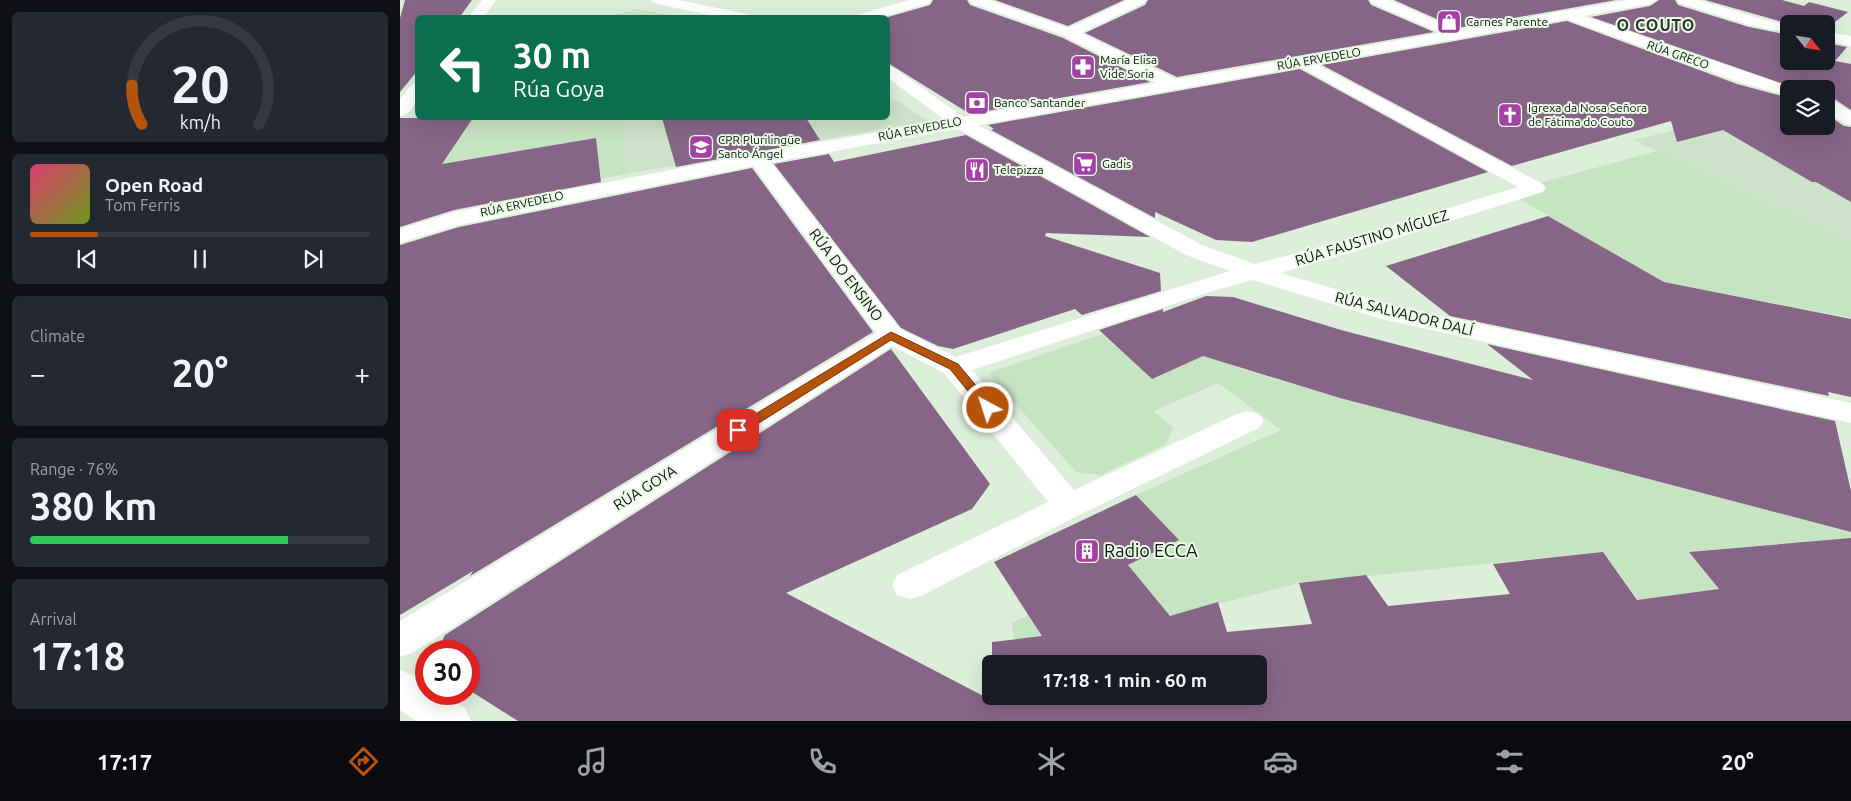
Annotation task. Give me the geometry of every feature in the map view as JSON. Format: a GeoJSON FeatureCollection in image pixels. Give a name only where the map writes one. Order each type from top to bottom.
{"type":"FeatureCollection","features":[{"type":"Feature","properties":{"kind":"street"},"geometry":{"type":"LineString","coordinates":[[477,15],[489,0]]}},
{"type":"Feature","properties":{"kind":"street"},"geometry":{"type":"LineString","coordinates":[[657,0],[732,15]]}},
{"type":"Feature","properties":{"kind":"street"},"geometry":{"type":"LineString","coordinates":[[872,15],[924,0]]}},
{"type":"Feature","properties":{"kind":"street"},"geometry":{"type":"LineString","coordinates":[[976,0],[1069,33],[1172,84]]}},
{"type":"Feature","properties":{"kind":"street"},"geometry":{"type":"LineString","coordinates":[[1069,33],[1139,0]]}},
{"type":"Feature","properties":{"kind":"street"},"geometry":{"type":"LineString","coordinates":[[1377,0],[1457,35]]}},
{"type":"Feature","properties":{"kind":"street","name":"RÚA ERVEDELO"},"geometry":{"type":"LineString","coordinates":[[400,236],[454,218],[758,159],[1650,0]]}},
{"type":"Feature","properties":{"kind":"street"},"geometry":{"type":"LineString","coordinates":[[1684,0],[1754,22],[1780,27]]}},
{"type":"Feature","properties":{"kind":"street","name":"RÚA GRECO"},"geometry":{"type":"LineString","coordinates":[[1569,15],[1744,78],[1780,88]]}},
{"type":"Feature","properties":{"kind":"street"},"geometry":{"type":"LineString","coordinates":[[1835,38],[1851,41]]}},
{"type":"Feature","properties":{"kind":"street","name":"RÚA FAUSTINO MÍGUEZ"},"geometry":{"type":"LineString","coordinates":[[954,367],[1207,285],[1256,273],[1536,188],[1303,62]]}},
{"type":"Feature","properties":{"kind":"street","name":"RÚA SALVADOR DALÍ"},"geometry":{"type":"LineString","coordinates":[[890,73],[959,122],[1194,250],[1256,273],[1382,311],[1851,413]]}},
{"type":"Feature","properties":{"kind":"street"},"geometry":{"type":"LineString","coordinates":[[400,111],[415,92]]}},
{"type":"Feature","properties":{"kind":"street"},"geometry":{"type":"LineString","coordinates":[[1835,105],[1851,108]]}},
{"type":"Feature","properties":{"kind":"street"},"geometry":{"type":"LineString","coordinates":[[1835,109],[1851,120]]}},
{"type":"Feature","properties":{"kind":"street","name":"RÚA DO ENSINO"},"geometry":{"type":"LineString","coordinates":[[758,159],[891,335],[954,367],[1069,506]]}},
{"type":"Feature","properties":{"kind":"street","name":"RÚA GOYA"},"geometry":{"type":"LineString","coordinates":[[400,641],[891,335]]}},
{"type":"Feature","properties":{"kind":"street"},"geometry":{"type":"LineString","coordinates":[[910,585],[1069,506],[1248,421]]}},
{"type":"Feature","properties":{"kind":"street"},"geometry":{"type":"LineString","coordinates":[[400,688],[450,721]]}},
{"type":"Feature","properties":{"kind":"shaded area"},"geometry":{"type":"Polygon","coordinates":[[[638,9],[670,15],[613,15],[638,9]]]}},
{"type":"Feature","properties":{"kind":"shaded area","name":"CPR Plurilingüe Santo Ángel"},"geometry":{"type":"Polygon","coordinates":[[[890,96],[928,121],[627,174],[621,120],[890,120],[890,96]]]}},
{"type":"Feature","properties":{"kind":"shaded area"},"geometry":{"type":"Polygon","coordinates":[[[472,120],[621,120],[627,174],[601,179],[596,138],[442,164],[472,120]]]}},
{"type":"Feature","properties":{"kind":"shaded area"},"geometry":{"type":"Polygon","coordinates":[[[1709,122],[1851,175],[1851,242],[1633,140],[1709,122]]]}},
{"type":"Feature","properties":{"kind":"shaded area"},"geometry":{"type":"Polygon","coordinates":[[[1657,151],[1851,242],[1851,318],[1664,282],[1507,192],[1657,151]]]}},
{"type":"Feature","properties":{"kind":"shaded area"},"geometry":{"type":"Polygon","coordinates":[[[1102,334],[1152,378],[1205,355],[1239,368],[1340,398],[1851,532],[1851,575],[1818,541],[1689,552],[1825,721],[1637,600],[1603,552],[1299,583],[1145,623],[1014,639],[1012,623],[1179,540],[1136,495],[1281,430],[1218,383],[1154,411],[1173,428],[1166,444],[1101,475],[1076,472],[988,373],[1102,334]]]}},
{"type":"Feature","properties":{"kind":"building"},"geometry":{"type":"Polygon","coordinates":[[[405,0],[472,0],[461,15],[415,15],[415,74],[400,92],[400,18],[405,0]]]}},
{"type":"Feature","properties":{"kind":"building"},"geometry":{"type":"Polygon","coordinates":[[[933,0],[967,0],[970,5],[1063,38],[1150,82],[970,114],[890,64],[890,16],[930,5],[933,0]]]}},
{"type":"Feature","properties":{"kind":"building"},"geometry":{"type":"Polygon","coordinates":[[[995,0],[1124,0],[1068,26],[995,0]]]}},
{"type":"Feature","properties":{"kind":"building"},"geometry":{"type":"Polygon","coordinates":[[[1148,0],[1368,0],[1371,5],[1434,32],[1177,77],[1085,33],[1145,5],[1148,0]]]}},
{"type":"Feature","properties":{"kind":"building"},"geometry":{"type":"Polygon","coordinates":[[[1394,0],[1616,0],[1457,28],[1394,0]]]}},
{"type":"Feature","properties":{"kind":"building"},"geometry":{"type":"Polygon","coordinates":[[[1659,0],[1675,0],[1678,5],[1749,27],[1780,33],[1780,70],[1835,70],[1835,61],[1851,64],[1851,110],[1835,99],[1835,80],[1780,80],[1780,83],[1591,17],[1650,6],[1659,0]]]}},
{"type":"Feature","properties":{"kind":"building"},"geometry":{"type":"Polygon","coordinates":[[[1705,0],[1782,0],[1804,6],[1809,2],[1848,12],[1835,22],[1835,15],[1780,15],[1780,21],[1705,0]]]}},
{"type":"Feature","properties":{"kind":"building"},"geometry":{"type":"Polygon","coordinates":[[[1567,21],[1737,84],[1780,96],[1780,135],[1835,135],[1835,120],[1844,126],[1851,127],[1851,202],[1816,182],[1812,182],[1723,130],[1677,142],[1671,121],[1512,166],[1322,65],[1567,21]]]}},
{"type":"Feature","properties":{"kind":"building"},"geometry":{"type":"Polygon","coordinates":[[[1835,45],[1847,47],[1835,61],[1835,45]]]}},
{"type":"Feature","properties":{"kind":"building"},"geometry":{"type":"Polygon","coordinates":[[[1300,69],[1488,172],[1252,242],[1216,240],[1155,212],[1155,218],[991,130],[994,129],[988,125],[1300,69]]]}},
{"type":"Feature","properties":{"kind":"building"},"geometry":{"type":"Polygon","coordinates":[[[400,118],[415,118],[415,120],[472,120],[442,164],[596,138],[601,182],[454,210],[400,227],[400,118]]]}},
{"type":"Feature","properties":{"kind":"building"},"geometry":{"type":"Polygon","coordinates":[[[663,120],[807,120],[820,140],[676,167],[663,120]]]}},
{"type":"Feature","properties":{"kind":"building"},"geometry":{"type":"Polygon","coordinates":[[[966,135],[1150,237],[1046,233],[1045,236],[1160,273],[1161,291],[1082,315],[1075,309],[953,349],[938,346],[901,328],[774,164],[829,154],[834,162],[966,135]]]}},
{"type":"Feature","properties":{"kind":"building"},"geometry":{"type":"Polygon","coordinates":[[[752,168],[873,332],[470,576],[473,571],[400,615],[400,245],[459,227],[752,168]]]}},
{"type":"Feature","properties":{"kind":"building"},"geometry":{"type":"Polygon","coordinates":[[[1548,216],[1664,282],[1851,319],[1851,397],[1828,392],[1829,396],[1450,316],[1386,266],[1548,216]]]}},
{"type":"Feature","properties":{"kind":"building"},"geometry":{"type":"Polygon","coordinates":[[[1206,296],[1233,297],[1341,330],[1533,380],[1487,344],[1835,421],[1851,491],[1851,532],[1340,398],[1203,356],[1152,379],[1099,330],[1163,309],[1163,312],[1206,296]]]}},
{"type":"Feature","properties":{"kind":"building"},"geometry":{"type":"Polygon","coordinates":[[[891,349],[990,484],[972,509],[786,593],[982,695],[982,705],[1267,705],[1267,655],[992,655],[992,642],[1042,636],[994,562],[1136,495],[1179,540],[1128,565],[1170,616],[1218,602],[1227,632],[1312,624],[1299,583],[1366,575],[1388,606],[1510,594],[1493,564],[1603,552],[1637,600],[1719,589],[1689,552],[1851,538],[1851,721],[518,721],[480,697],[480,640],[442,640],[445,635],[891,349]]]}},
{"type":"Feature","properties":{"kind":"place","name":"Carnes Parente"},"geometry":{"type":"Point","coordinates":[1449,22]}},
{"type":"Feature","properties":{"kind":"place","name":"María Elisa Vide Soria"},"geometry":{"type":"Point","coordinates":[1083,67]}},
{"type":"Feature","properties":{"kind":"place","name":"Banco Santander"},"geometry":{"type":"Point","coordinates":[977,103]}},
{"type":"Feature","properties":{"kind":"place","name":"Igrexa da Nosa Señora de Fátima do Couto"},"geometry":{"type":"Point","coordinates":[1510,115]}},
{"type":"Feature","properties":{"kind":"place","name":"CPR Plurilingüe Santo Ángel"},"geometry":{"type":"Point","coordinates":[701,147]}},
{"type":"Feature","properties":{"kind":"place","name":"Gadis"},"geometry":{"type":"Point","coordinates":[1085,164]}},
{"type":"Feature","properties":{"kind":"place","name":"Telepizza"},"geometry":{"type":"Point","coordinates":[977,170]}},
{"type":"Feature","properties":{"kind":"place","name":"Radio ECCA"},"geometry":{"type":"Point","coordinates":[1087,551]}},
{"type":"Feature","properties":{"kind":"district","name":"O COUTO"},"geometry":{"type":"Point","coordinates":[1656,25]}},
{"type":"Feature","properties":{"kind":"route"},"geometry":{"type":"LineString","coordinates":[[738,430],[891,335],[954,367],[988,408]]}}]}
